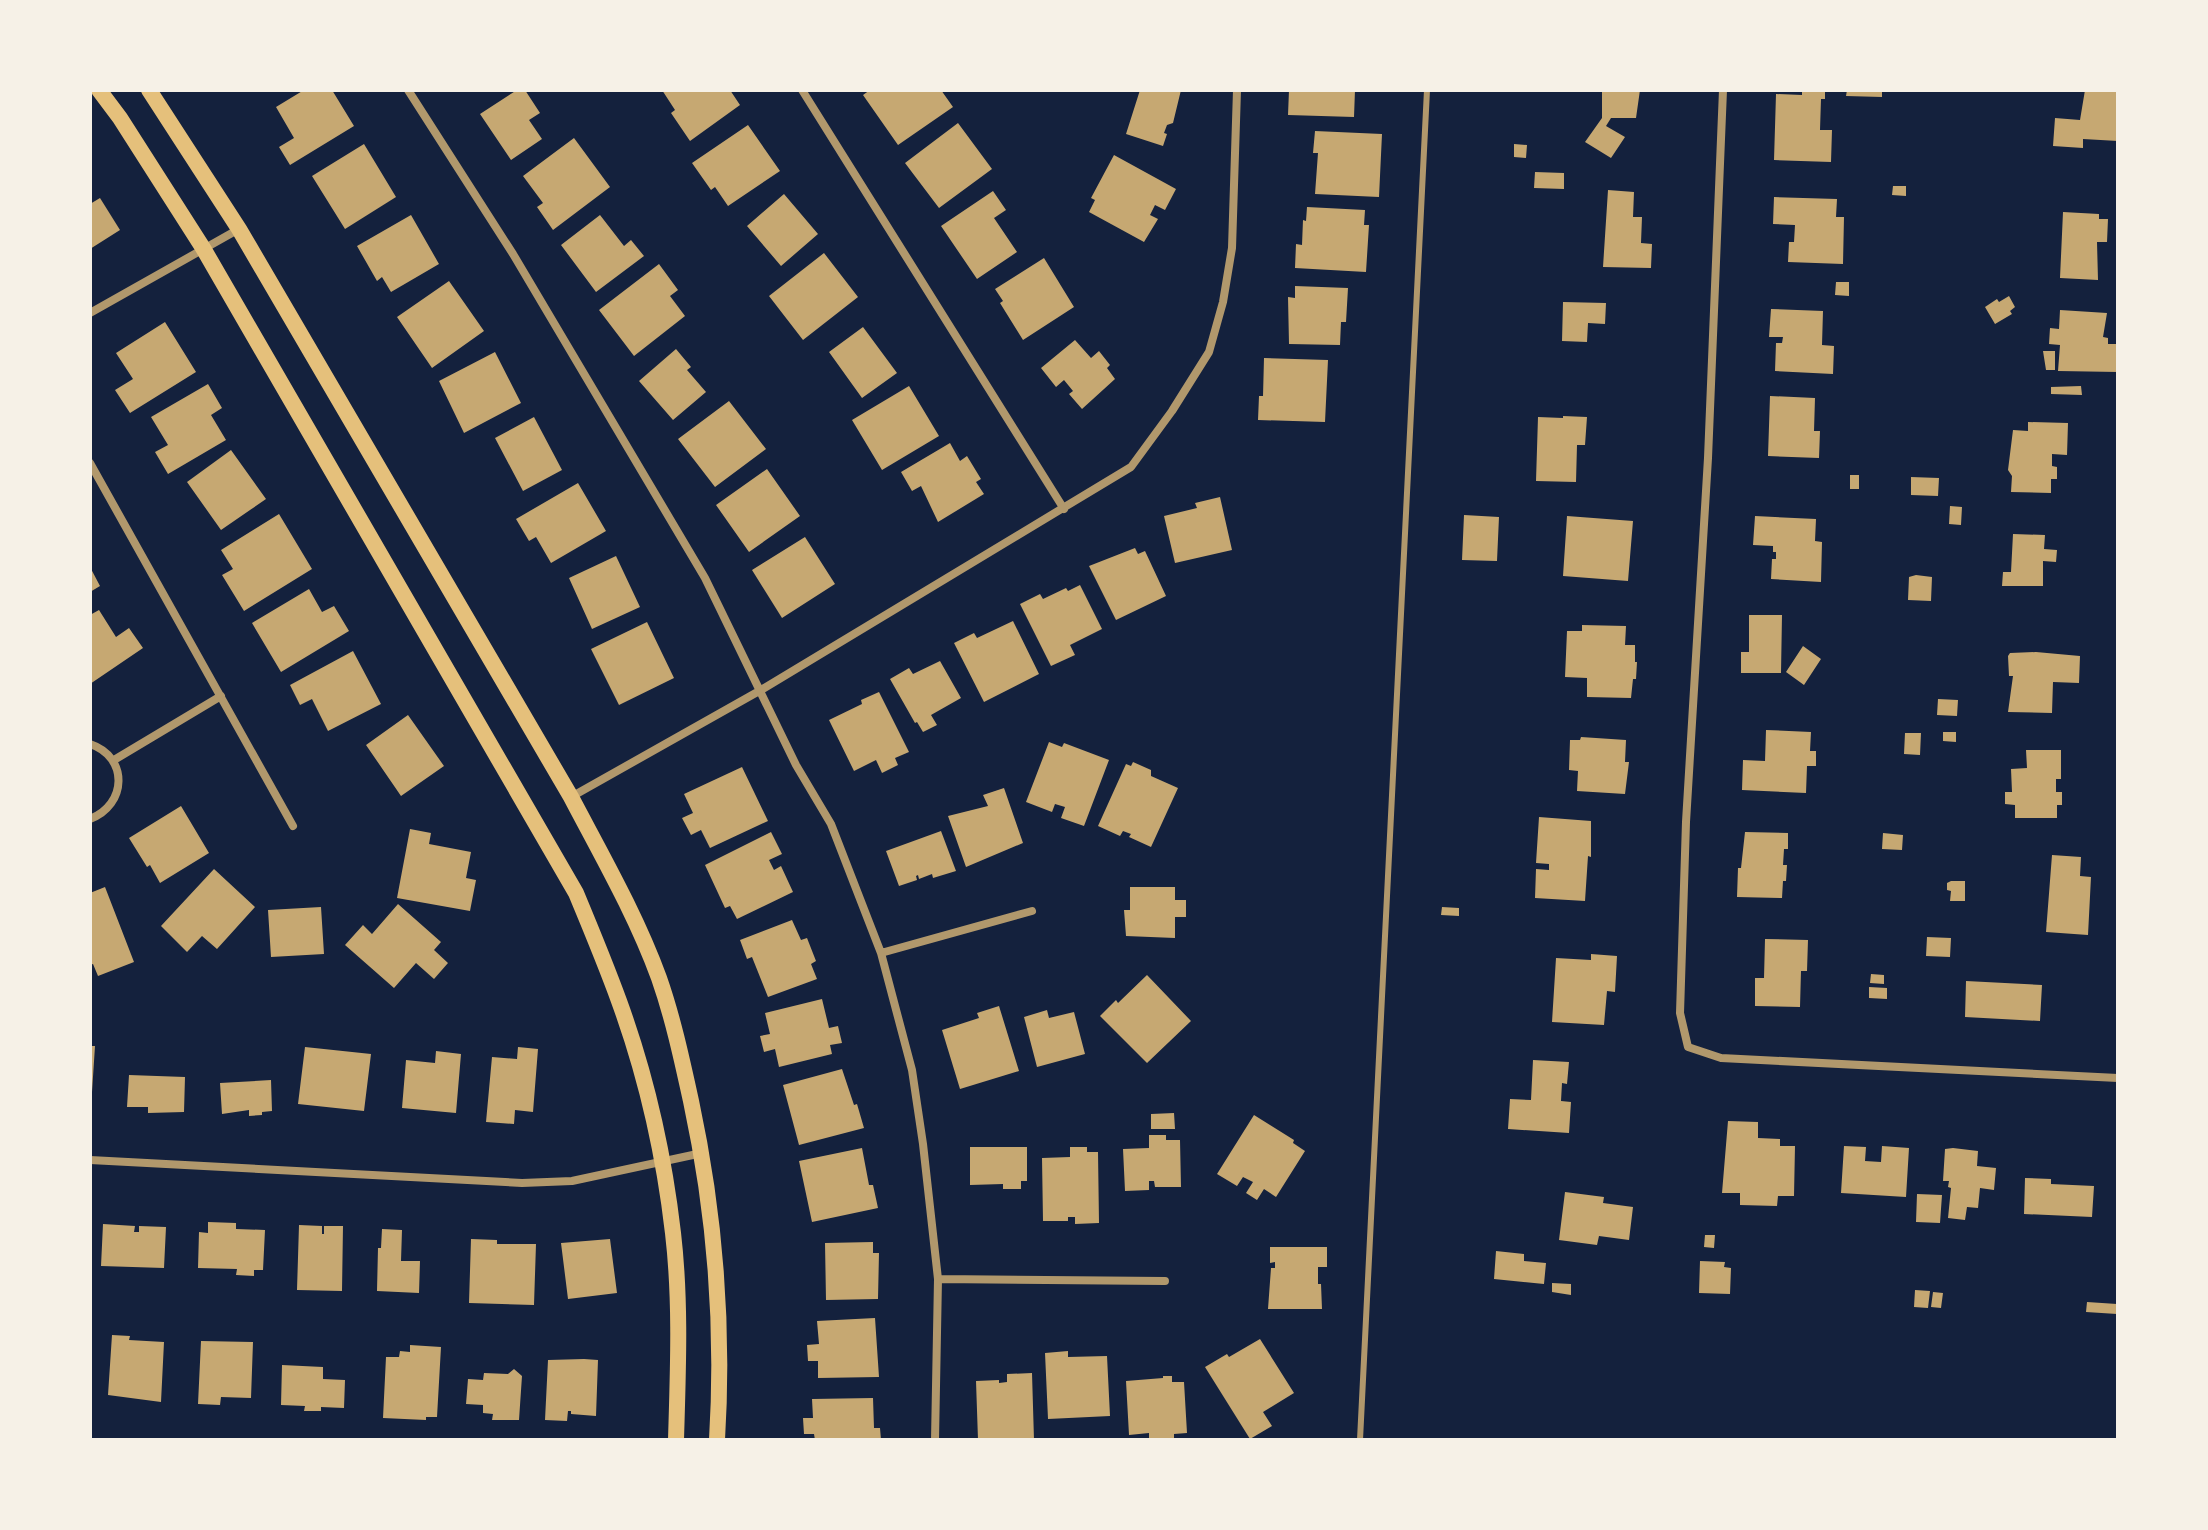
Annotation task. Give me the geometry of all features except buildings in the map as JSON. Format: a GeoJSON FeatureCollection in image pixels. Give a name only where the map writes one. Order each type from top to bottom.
{"type":"FeatureCollection","features":[{"type":"Feature","properties":{"kind":"main road"},"geometry":{"type":"LineString","coordinates":[[99,90],[203,248],[576,893],[620,1002],[663,1162],[673,1236],[679,1333],[676,1440]]}},
{"type":"Feature","properties":{"kind":"main road"},"geometry":{"type":"LineString","coordinates":[[149,90],[239,229],[571,797],[622,894],[658,977],[680,1049],[702,1153],[714,1235],[720,1394],[717,1440]]}},
{"type":"Feature","properties":{"kind":"street"},"geometry":{"type":"LineString","coordinates":[[408,90],[513,254],[705,578],[796,765],[831,824],[881,953],[912,1070],[938,1279],[935,1440]]}},
{"type":"Feature","properties":{"kind":"street"},"geometry":{"type":"LineString","coordinates":[[802,90],[1064,509]]}},
{"type":"Feature","properties":{"kind":"street"},"geometry":{"type":"LineString","coordinates":[[571,797],[761,690],[1131,467],[1172,411],[1209,352],[1223,302],[1232,248],[1237,90]]}},
{"type":"Feature","properties":{"kind":"street"},"geometry":{"type":"LineString","coordinates":[[1723,90],[1708,458],[1686,822],[1680,1013],[1688,1047],[1721,1058],[2118,1078]]}},
{"type":"Feature","properties":{"kind":"street"},"geometry":{"type":"LineString","coordinates":[[90,313],[239,229]]}},
{"type":"Feature","properties":{"kind":"street"},"geometry":{"type":"LineString","coordinates":[[90,463],[293,826]]}},
{"type":"Feature","properties":{"kind":"street"},"geometry":{"type":"LineString","coordinates":[[114,760],[221,696]]}},
{"type":"Feature","properties":{"kind":"street"},"geometry":{"type":"LineString","coordinates":[[90,744],[105,751],[114,760],[120,784],[116,797],[100,815],[90,819]]}},
{"type":"Feature","properties":{"kind":"street"},"geometry":{"type":"LineString","coordinates":[[881,953],[1032,911]]}},
{"type":"Feature","properties":{"kind":"street"},"geometry":{"type":"LineString","coordinates":[[90,1160],[522,1183],[572,1181],[702,1153]]}},
{"type":"Feature","properties":{"kind":"street"},"geometry":{"type":"LineString","coordinates":[[938,1279],[1165,1281]]}},
{"type":"Feature","properties":{"kind":"lane"},"geometry":{"type":"LineString","coordinates":[[1360,1440],[1427,90]]}}]}
